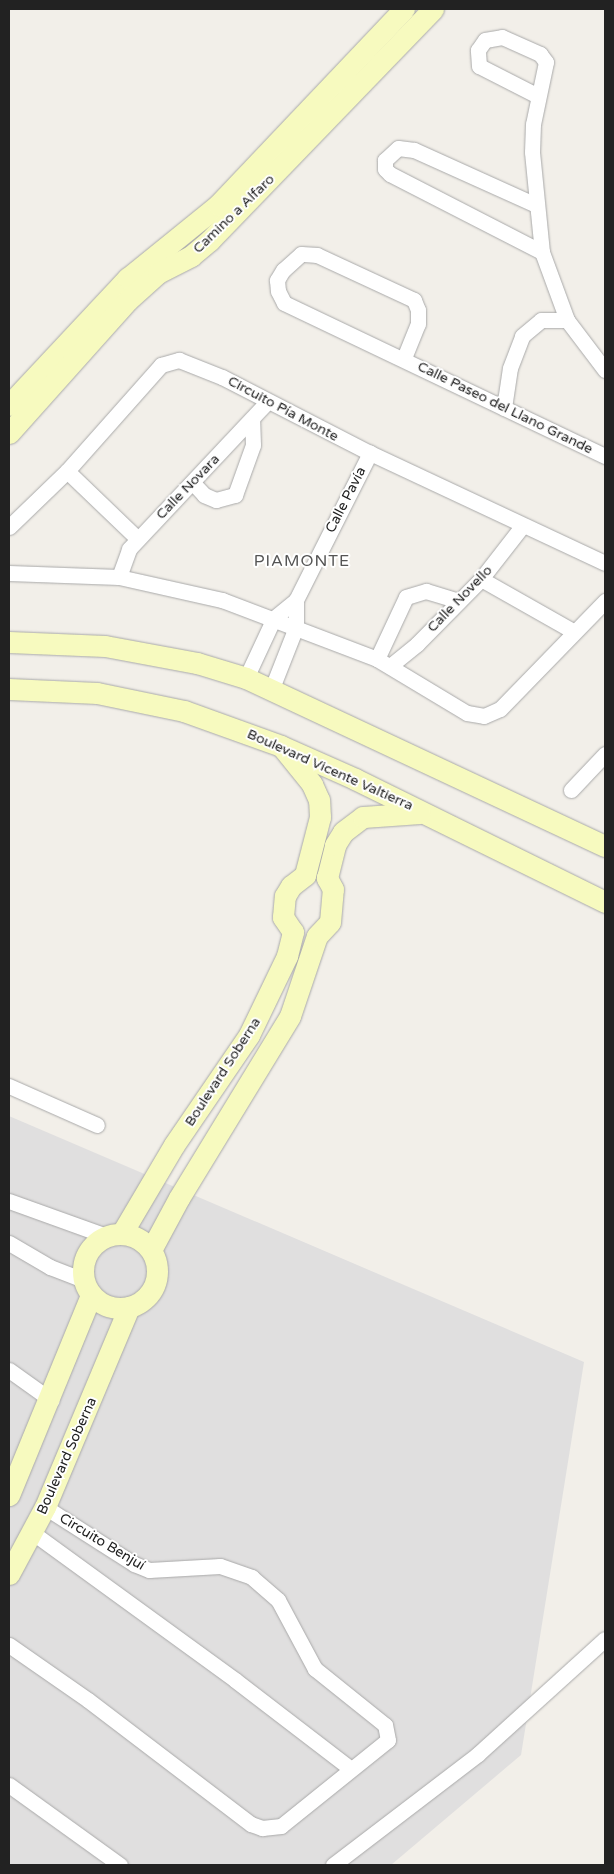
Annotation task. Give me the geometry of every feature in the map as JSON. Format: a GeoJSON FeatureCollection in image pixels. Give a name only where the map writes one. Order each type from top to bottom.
{"type":"FeatureCollection","features":[{"type":"Feature","properties":{"kind":"street","name":"Camino a Alfaro"},"geometry":{"type":"LineString","coordinates":[[9,405],[128,278],[218,205],[404,9]]}},
{"type":"Feature","properties":{"kind":"street","name":"Camino a Alfaro"},"geometry":{"type":"LineString","coordinates":[[9,433],[128,300],[158,273],[191,256],[210,240],[433,9]]}},
{"type":"Feature","properties":{"kind":"street"},"geometry":{"type":"LineString","coordinates":[[538,96],[479,66],[478,50],[485,40],[502,37],[543,57],[545,70],[538,96],[532,152],[542,252],[567,320],[603,360]]}},
{"type":"Feature","properties":{"kind":"street"},"geometry":{"type":"LineString","coordinates":[[536,205],[414,150],[398,148],[385,160],[386,169],[390,174],[542,252]]}},
{"type":"Feature","properties":{"kind":"street","name":"Calle Paseo del Llano Grande"},"geometry":{"type":"LineString","coordinates":[[404,358],[418,324],[418,310],[414,300],[317,255],[301,254],[283,270],[277,280],[278,291],[284,303],[404,358],[605,456]]}},
{"type":"Feature","properties":{"kind":"street"},"geometry":{"type":"LineString","coordinates":[[504,408],[510,368],[522,336],[541,320],[567,320]]}},
{"type":"Feature","properties":{"kind":"street","name":"Circuito Pía Monte"},"geometry":{"type":"LineString","coordinates":[[9,527],[67,471],[166,362],[179,360],[194,364],[370,453],[605,563]]}},
{"type":"Feature","properties":{"kind":"street","name":"Calle Novara"},"geometry":{"type":"LineString","coordinates":[[119,577],[124,555],[267,402]]}},
{"type":"Feature","properties":{"kind":"street"},"geometry":{"type":"LineString","coordinates":[[193,483],[204,495],[216,500],[235,495],[253,445],[252,419]]}},
{"type":"Feature","properties":{"kind":"street","name":"Calle Pavía"},"geometry":{"type":"LineString","coordinates":[[246,678],[274,618],[296,600],[370,453]]}},
{"type":"Feature","properties":{"kind":"street"},"geometry":{"type":"LineString","coordinates":[[67,471],[138,540]]}},
{"type":"Feature","properties":{"kind":"street","name":"Calle Novello"},"geometry":{"type":"LineString","coordinates":[[383,663],[459,601],[481,579],[523,525]]}},
{"type":"Feature","properties":{"kind":"street"},"geometry":{"type":"LineString","coordinates":[[9,573],[119,577],[169,586],[274,618],[296,627],[383,663],[467,713],[484,716],[500,708],[605,601]]}},
{"type":"Feature","properties":{"kind":"street"},"geometry":{"type":"LineString","coordinates":[[481,579],[574,631]]}},
{"type":"Feature","properties":{"kind":"street"},"geometry":{"type":"LineString","coordinates":[[383,663],[406,597],[426,591],[459,601]]}},
{"type":"Feature","properties":{"kind":"street","name":"Calle Pavía"},"geometry":{"type":"LineString","coordinates":[[272,688],[296,627],[296,600]]}},
{"type":"Feature","properties":{"kind":"street"},"geometry":{"type":"LineString","coordinates":[[9,642],[105,646],[198,663],[246,678],[272,688],[605,846]]}},
{"type":"Feature","properties":{"kind":"street","name":"Boulevard Vicente Valtierra"},"geometry":{"type":"LineString","coordinates":[[9,690],[97,693],[146,701],[184,711],[281,746],[426,813],[605,902]]}},
{"type":"Feature","properties":{"kind":"street"},"geometry":{"type":"LineString","coordinates":[[281,746],[312,784],[319,800],[318,832],[305,875],[291,886],[285,896],[283,917],[293,932],[317,936]]}},
{"type":"Feature","properties":{"kind":"street"},"geometry":{"type":"LineString","coordinates":[[571,790],[604,759]]}},
{"type":"Feature","properties":{"kind":"street"},"geometry":{"type":"LineString","coordinates":[[305,875],[327,878],[336,845],[353,822],[363,816],[384,813],[426,813]]}},
{"type":"Feature","properties":{"kind":"street","name":"Boulevard Soberna"},"geometry":{"type":"LineString","coordinates":[[151,1250],[179,1198],[286,1024],[317,936],[330,922],[334,909],[333,889],[327,878]]}},
{"type":"Feature","properties":{"kind":"street","name":"Boulevard Soberna"},"geometry":{"type":"LineString","coordinates":[[114,1235],[249,1035],[286,956],[293,932]]}},
{"type":"Feature","properties":{"kind":"street"},"geometry":{"type":"LineString","coordinates":[[9,1086],[97,1125]]}},
{"type":"Feature","properties":{"kind":"street"},"geometry":{"type":"LineString","coordinates":[[9,1201],[114,1235],[134,1236],[151,1250],[158,1272],[156,1284],[149,1295],[129,1307],[109,1306],[88,1288],[9,1243]]}},
{"type":"Feature","properties":{"kind":"street"},"geometry":{"type":"LineString","coordinates":[[9,1495],[51,1400],[88,1288],[86,1254],[114,1235]]}},
{"type":"Feature","properties":{"kind":"street","name":"Boulevard Soberna"},"geometry":{"type":"LineString","coordinates":[[9,1574],[22,1540],[45,1507],[129,1307]]}},
{"type":"Feature","properties":{"kind":"street"},"geometry":{"type":"LineString","coordinates":[[9,1370],[51,1400]]}},
{"type":"Feature","properties":{"kind":"street","name":"Circuito Benjuí"},"geometry":{"type":"LineString","coordinates":[[9,1645],[88,1700],[251,1824],[271,1829],[281,1826],[351,1769],[384,1745],[389,1736],[388,1728],[315,1669],[292,1622],[268,1589],[252,1577],[220,1566],[149,1570],[134,1564],[45,1507]]}},
{"type":"Feature","properties":{"kind":"street","name":"Circuito Benjuí"},"geometry":{"type":"LineString","coordinates":[[22,1540],[235,1680],[351,1769]]}},
{"type":"Feature","properties":{"kind":"street"},"geometry":{"type":"LineString","coordinates":[[333,1865],[478,1754],[605,1639]]}},
{"type":"Feature","properties":{"kind":"street"},"geometry":{"type":"LineString","coordinates":[[9,1785],[120,1865]]}},
{"type":"Feature","properties":{"kind":"shaded area"},"geometry":{"type":"Polygon","coordinates":[[[9,1116],[584,1362],[521,1755],[391,1865],[9,1865],[9,1116]]]}},
{"type":"Feature","properties":{"kind":"district","name":"PIAMONTE"},"geometry":{"type":"Point","coordinates":[302,561]}}]}
